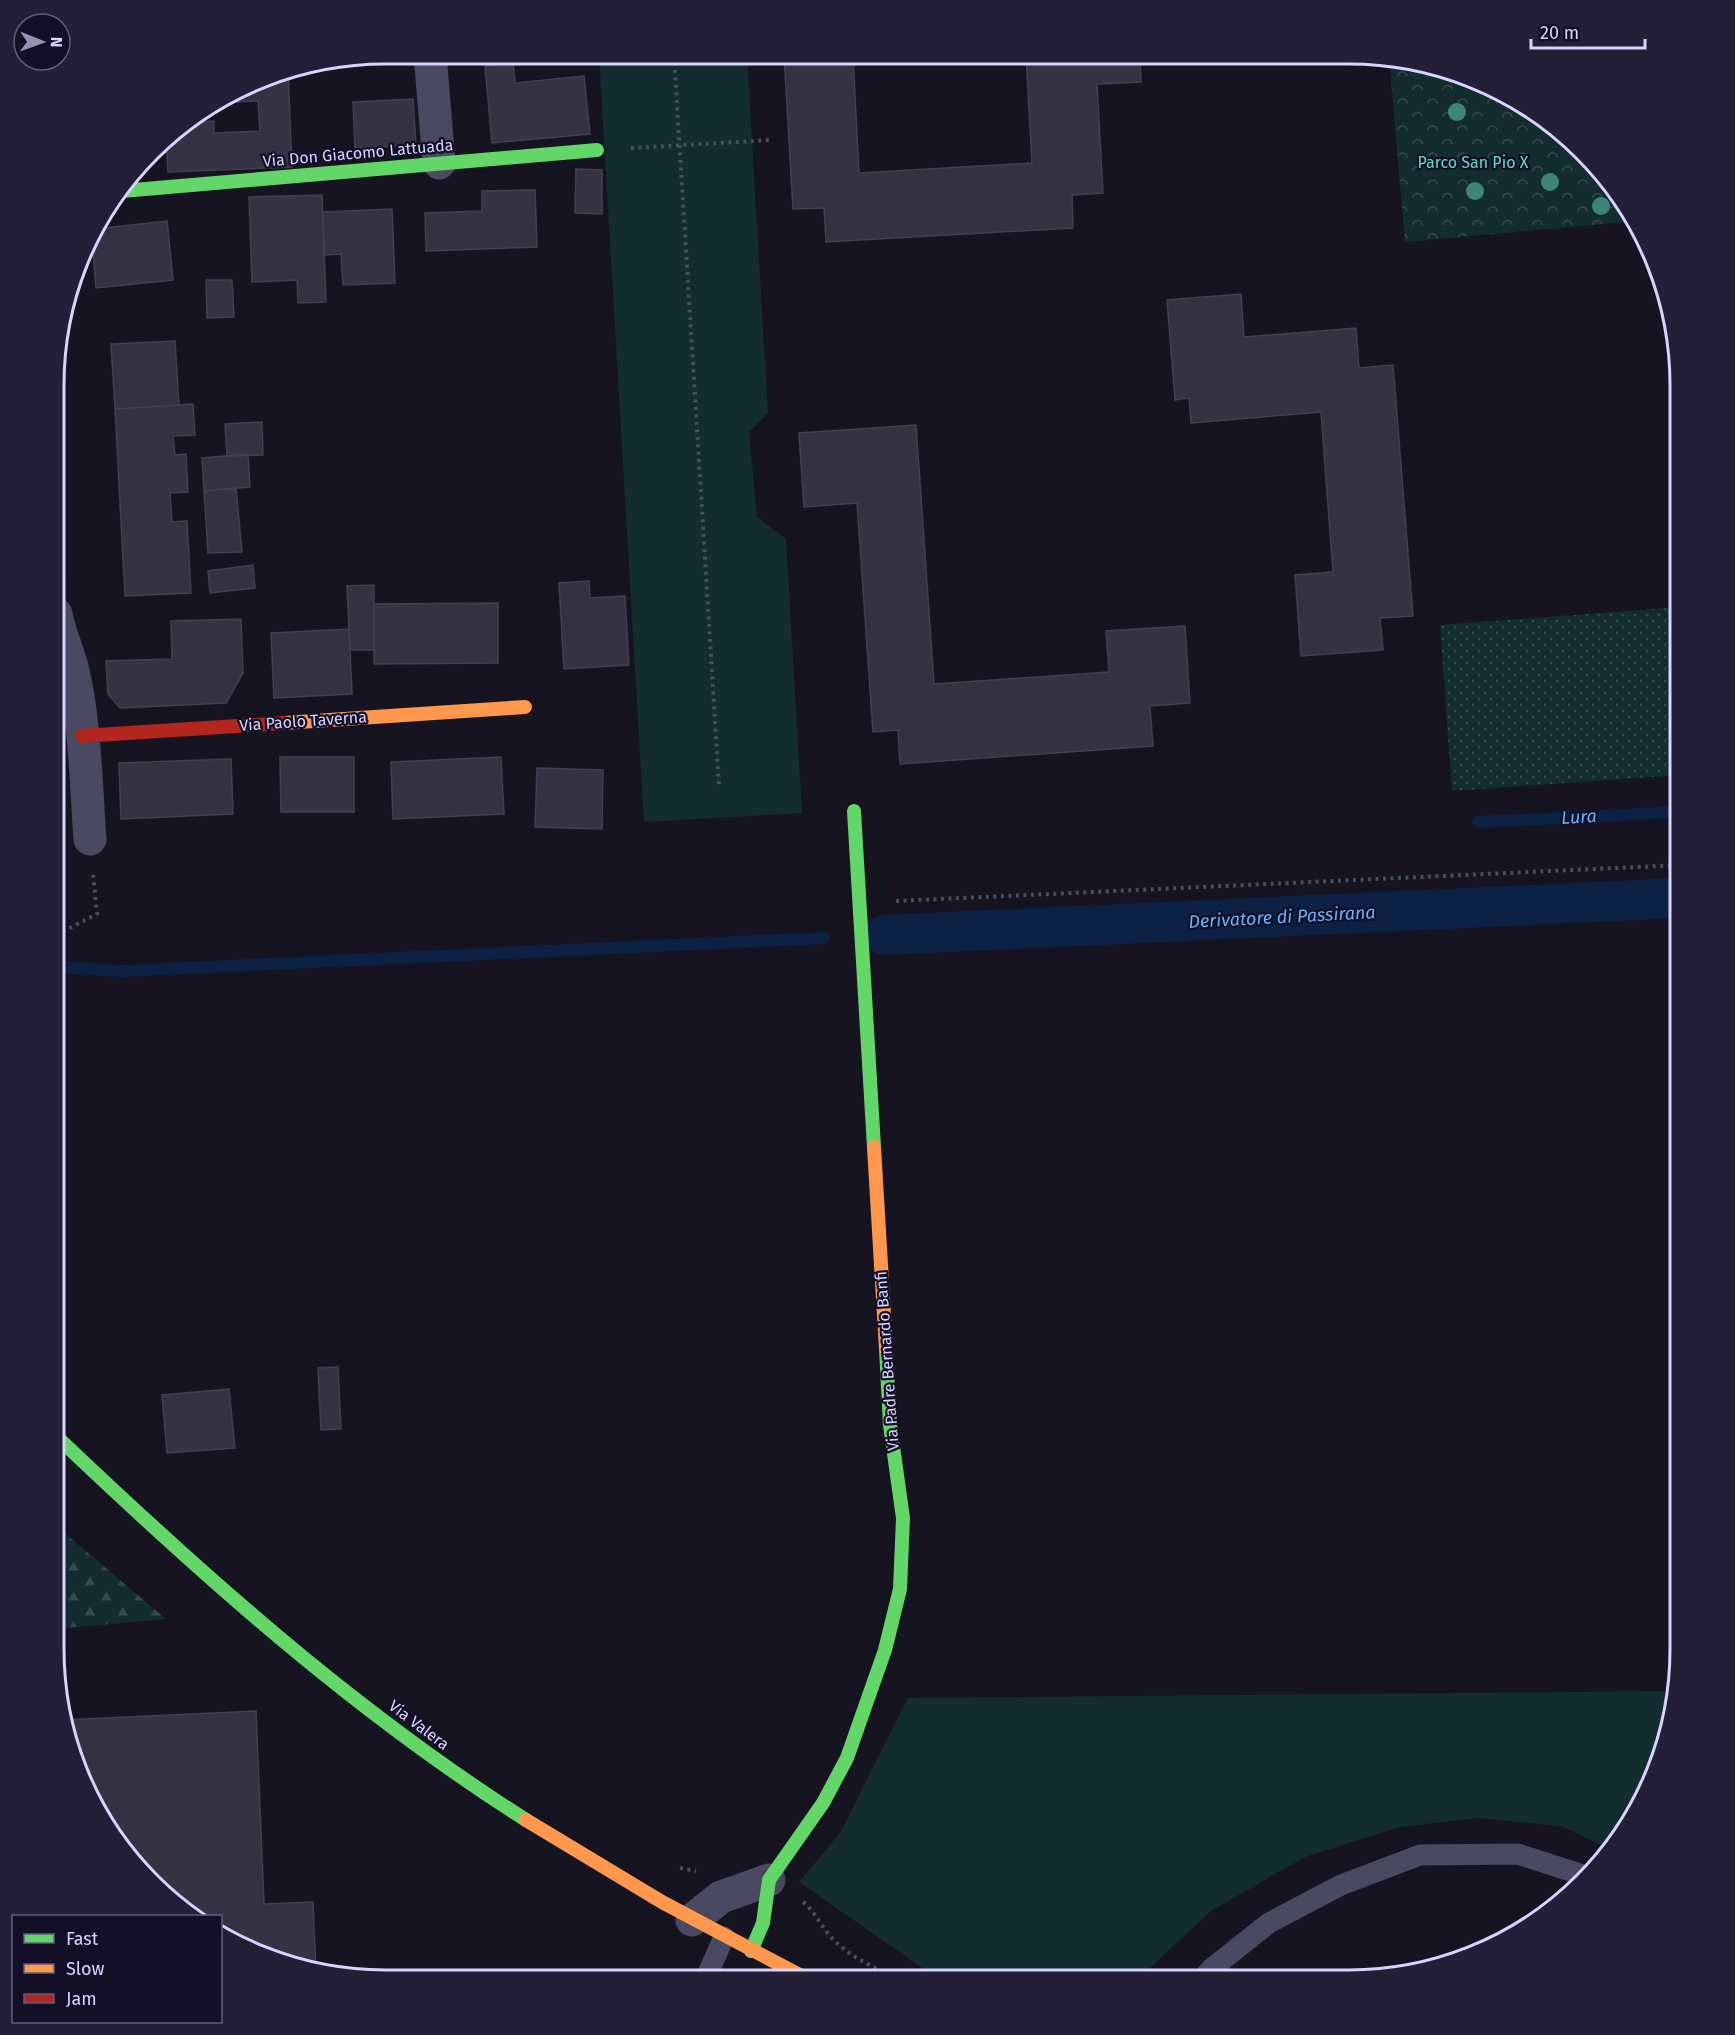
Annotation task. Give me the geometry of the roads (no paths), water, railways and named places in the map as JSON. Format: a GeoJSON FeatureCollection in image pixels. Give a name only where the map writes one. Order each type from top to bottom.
{"type":"FeatureCollection","features":[{"type":"Feature","properties":{"kind":"street"},"geometry":{"type":"LineString","coordinates":[[431,64],[439,163]]}},
{"type":"Feature","properties":{"kind":"street","name":"Via Don Giacomo Lattuada"},"geometry":{"type":"LineString","coordinates":[[131,190],[597,150]]}},
{"type":"Feature","properties":{"kind":"street"},"geometry":{"type":"LineString","coordinates":[[64,646],[72,667],[82,736],[90,838]]}},
{"type":"Feature","properties":{"kind":"street","name":"Via Paolo Taverna"},"geometry":{"type":"LineString","coordinates":[[82,736],[525,707]]}},
{"type":"Feature","properties":{"kind":"street","name":"Via Padre Bernardo Banfi"},"geometry":{"type":"LineString","coordinates":[[752,1952],[763,1923],[769,1880],[823,1803],[848,1758],[885,1650],[900,1589],[903,1518],[890,1425],[854,811]]}},
{"type":"Feature","properties":{"kind":"street","name":"Via Valera"},"geometry":{"type":"LineString","coordinates":[[64,1444],[107,1485],[260,1620],[389,1724],[519,1816],[692,1920],[788,1970]]}},
{"type":"Feature","properties":{"kind":"street"},"geometry":{"type":"LineString","coordinates":[[692,1920],[721,1897],[769,1880]]}},
{"type":"Feature","properties":{"kind":"lane"},"geometry":{"type":"LineString","coordinates":[[1210,1970],[1269,1923],[1341,1885],[1419,1855],[1518,1854],[1578,1874]]}},
{"type":"Feature","properties":{"kind":"lane"},"geometry":{"type":"LineString","coordinates":[[709,1970],[724,1937]]}},
{"type":"Feature","properties":{"kind":"waterway","name":"Lura"},"geometry":{"type":"LineString","coordinates":[[1478,822],[1670,813]]}},
{"type":"Feature","properties":{"kind":"waterway","name":"Derivatore di Passirana"},"geometry":{"type":"LineString","coordinates":[[884,935],[1670,899]]}},
{"type":"Feature","properties":{"kind":"waterway"},"geometry":{"type":"LineString","coordinates":[[64,967],[123,971],[824,938]]}},
{"type":"Feature","properties":{"kind":"park label","name":"Parco San Pio X"},"geometry":{"type":"Point","coordinates":[1473,162]}}]}
